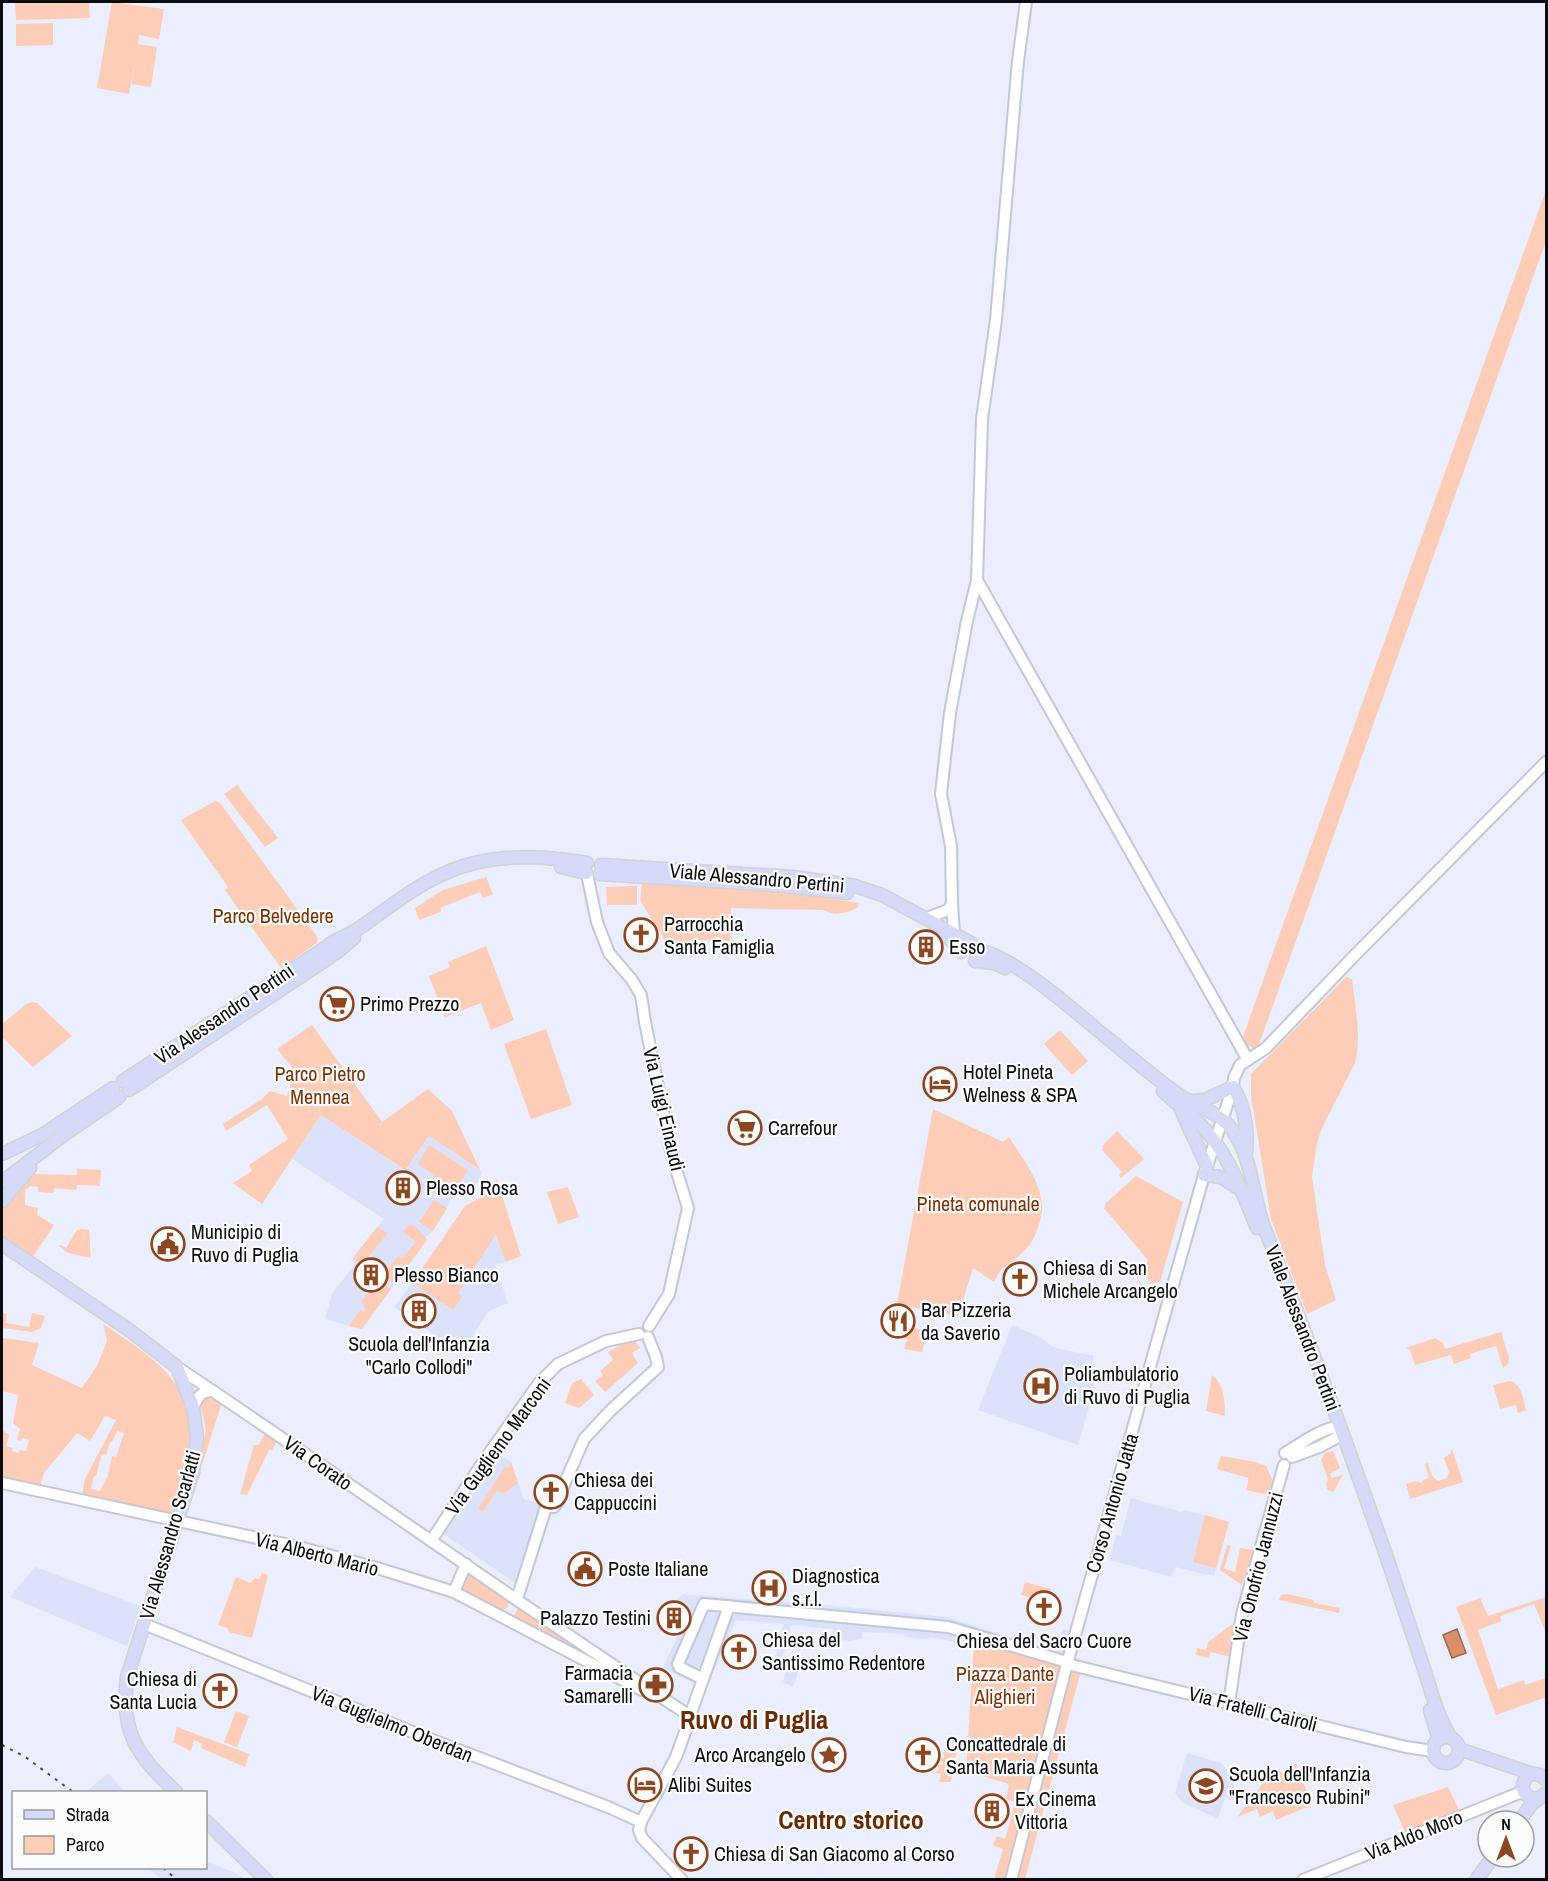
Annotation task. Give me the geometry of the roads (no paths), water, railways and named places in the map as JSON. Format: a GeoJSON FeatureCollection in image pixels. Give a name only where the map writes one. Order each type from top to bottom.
{"type":"FeatureCollection","features":[{"type":"Feature","properties":{"kind":"main road"},"geometry":{"type":"LineString","coordinates":[[954,933],[951,846],[941,794],[950,713],[977,580],[982,419],[996,320],[1018,61],[1026,2]]}},
{"type":"Feature","properties":{"kind":"main road"},"geometry":{"type":"LineString","coordinates":[[977,580],[1246,1062]]}},
{"type":"Feature","properties":{"kind":"main road"},"geometry":{"type":"LineString","coordinates":[[1246,1154],[1247,1138],[1243,1112],[1233,1078],[1240,1065],[1266,1048],[1546,762]]}},
{"type":"Feature","properties":{"kind":"main road","name":"Viale Alessandro Pertini"},"geometry":{"type":"LineString","coordinates":[[330,950],[344,945],[406,902],[446,879],[488,865],[543,863],[593,870],[776,885],[860,895],[878,900],[928,925],[950,939],[966,961],[975,951]]}},
{"type":"Feature","properties":{"kind":"main road","name":"Via Luigi Einaudi"},"geometry":{"type":"LineString","coordinates":[[593,870],[592,897],[597,922],[609,953],[632,980],[641,996],[672,1156],[688,1208],[669,1294],[645,1332]]}},
{"type":"Feature","properties":{"kind":"main road","name":"Viale Alessandro Pertini"},"geometry":{"type":"LineString","coordinates":[[593,870],[793,877],[855,886],[882,895],[954,933],[975,951],[997,956],[1021,971],[1159,1080],[1184,1104],[1215,1143],[1242,1191],[1287,1302],[1390,1575],[1441,1743]]}},
{"type":"Feature","properties":{"kind":"main road"},"geometry":{"type":"LineString","coordinates":[[927,918],[948,910],[952,904]]}},
{"type":"Feature","properties":{"kind":"main road","name":"Via Alessandro Pertini"},"geometry":{"type":"LineString","coordinates":[[2,1154],[42,1135],[121,1089],[330,950]]}},
{"type":"Feature","properties":{"kind":"main road"},"geometry":{"type":"LineString","coordinates":[[1184,1104],[1205,1101],[1234,1085]]}},
{"type":"Feature","properties":{"kind":"main road"},"geometry":{"type":"LineString","coordinates":[[1234,1085],[1205,1170],[1221,1177],[1242,1191]]}},
{"type":"Feature","properties":{"kind":"main road","name":"Via Alessandro Pertini"},"geometry":{"type":"LineString","coordinates":[[2,1182],[121,1089]]}},
{"type":"Feature","properties":{"kind":"main road","name":"Viale Alessandro Pertini"},"geometry":{"type":"LineString","coordinates":[[1184,1104],[1222,1120],[1232,1130],[1246,1154],[1260,1216],[1294,1300],[1337,1430]]}},
{"type":"Feature","properties":{"kind":"main road","name":"Viale Alessandro Pertini"},"geometry":{"type":"LineString","coordinates":[[1184,1104],[1205,1170]]}},
{"type":"Feature","properties":{"kind":"main road"},"geometry":{"type":"LineString","coordinates":[[2,1201],[47,1149]]}},
{"type":"Feature","properties":{"kind":"main road","name":"Corso Antonio Jatta"},"geometry":{"type":"LineString","coordinates":[[1011,1880],[1205,1170]]}},
{"type":"Feature","properties":{"kind":"main road"},"geometry":{"type":"LineString","coordinates":[[2,1244],[129,1330],[177,1367]]}},
{"type":"Feature","properties":{"kind":"main road"},"geometry":{"type":"LineString","coordinates":[[517,1599],[546,1507],[554,1507],[558,1502],[584,1438],[658,1367],[645,1332]]}},
{"type":"Feature","properties":{"kind":"main road","name":"Via Gugliemo Marconi"},"geometry":{"type":"LineString","coordinates":[[431,1541],[485,1459],[540,1382],[558,1364],[606,1341],[645,1332]]}},
{"type":"Feature","properties":{"kind":"main road","name":"Via Corato"},"geometry":{"type":"LineString","coordinates":[[177,1367],[517,1599],[611,1669]]}},
{"type":"Feature","properties":{"kind":"main road","name":"Via Alessandro Scarlatti"},"geometry":{"type":"LineString","coordinates":[[175,1791],[153,1770],[137,1749],[127,1723],[124,1703],[127,1677],[178,1521],[196,1455],[197,1437],[193,1407],[177,1367]]}},
{"type":"Feature","properties":{"kind":"main road"},"geometry":{"type":"LineString","coordinates":[[193,1407],[203,1392],[213,1391]]}},
{"type":"Feature","properties":{"kind":"main road","name":"Via Onofrio Jannuzzi"},"geometry":{"type":"LineString","coordinates":[[1229,1704],[1242,1614],[1287,1458],[1337,1430]]}},
{"type":"Feature","properties":{"kind":"main road","name":"Via Alberto Mario"},"geometry":{"type":"LineString","coordinates":[[2,1483],[299,1547],[377,1568],[454,1592],[611,1669]]}},
{"type":"Feature","properties":{"kind":"main road"},"geometry":{"type":"LineString","coordinates":[[454,1592],[463,1562]]}},
{"type":"Feature","properties":{"kind":"main road"},"geometry":{"type":"LineString","coordinates":[[703,1679],[678,1664],[704,1604],[959,1632],[1068,1665]]}},
{"type":"Feature","properties":{"kind":"main road"},"geometry":{"type":"LineString","coordinates":[[682,1880],[642,1838],[640,1826],[676,1757],[688,1716],[729,1608]]}},
{"type":"Feature","properties":{"kind":"main road","name":"Via Guglielmo Oberdan"},"geometry":{"type":"LineString","coordinates":[[144,1624],[426,1738],[600,1804],[640,1826]]}},
{"type":"Feature","properties":{"kind":"main road","name":"Via Fratelli Cairoli"},"geometry":{"type":"LineString","coordinates":[[1068,1665],[1406,1747],[1441,1743]]}},
{"type":"Feature","properties":{"kind":"main road"},"geometry":{"type":"LineString","coordinates":[[611,1669],[688,1716]]}},
{"type":"Feature","properties":{"kind":"main road"},"geometry":{"type":"LineString","coordinates":[[1457,1742],[1458,1754],[1449,1763],[1436,1758],[1441,1743],[1457,1742]]}},
{"type":"Feature","properties":{"kind":"main road"},"geometry":{"type":"LineString","coordinates":[[1458,1754],[1535,1782]]}},
{"type":"Feature","properties":{"kind":"main road"},"geometry":{"type":"LineString","coordinates":[[1535,1782],[1530,1798],[1542,1796]]}},
{"type":"Feature","properties":{"kind":"main road"},"geometry":{"type":"LineString","coordinates":[[1523,1809],[1535,1782]]}},
{"type":"Feature","properties":{"kind":"main road","name":"Via Aldo Moro"},"geometry":{"type":"LineString","coordinates":[[1303,1880],[1535,1782]]}},
{"type":"Feature","properties":{"kind":"main road"},"geometry":{"type":"LineString","coordinates":[[1530,1809],[1542,1796]]}},
{"type":"Feature","properties":{"kind":"main road"},"geometry":{"type":"LineString","coordinates":[[207,1822],[266,1880]]}},
{"type":"Feature","properties":{"kind":"railway"},"geometry":{"type":"LineString","coordinates":[[2,1745],[24,1756],[72,1791]]}},
{"type":"Feature","properties":{"kind":"railway"},"geometry":{"type":"LineString","coordinates":[[164,1869],[177,1880]]}},
{"type":"Feature","properties":{"kind":"place","name":"Parrocchia Santa Famiglia"},"geometry":{"type":"Point","coordinates":[641,935]}},
{"type":"Feature","properties":{"kind":"place","name":"Esso"},"geometry":{"type":"Point","coordinates":[926,947]}},
{"type":"Feature","properties":{"kind":"place","name":"Primo Prezzo"},"geometry":{"type":"Point","coordinates":[337,1004]}},
{"type":"Feature","properties":{"kind":"place","name":"Hotel Pineta Welness & SPA"},"geometry":{"type":"Point","coordinates":[940,1084]}},
{"type":"Feature","properties":{"kind":"place","name":"Carrefour"},"geometry":{"type":"Point","coordinates":[745,1128]}},
{"type":"Feature","properties":{"kind":"place","name":"Plesso Rosa"},"geometry":{"type":"Point","coordinates":[403,1188]}},
{"type":"Feature","properties":{"kind":"place","name":"Municipio di Ruvo di Puglia"},"geometry":{"type":"Point","coordinates":[168,1244]}},
{"type":"Feature","properties":{"kind":"place","name":"Plesso Bianco"},"geometry":{"type":"Point","coordinates":[371,1275]}},
{"type":"Feature","properties":{"kind":"place","name":"Chiesa di San Michele Arcangelo"},"geometry":{"type":"Point","coordinates":[1020,1279]}},
{"type":"Feature","properties":{"kind":"place","name":"Scuola dell'Infanzia \"Carlo Collodi\""},"geometry":{"type":"Point","coordinates":[419,1311]}},
{"type":"Feature","properties":{"kind":"place","name":"Bar Pizzeria da Saverio"},"geometry":{"type":"Point","coordinates":[898,1321]}},
{"type":"Feature","properties":{"kind":"place","name":"Poliambulatorio di Ruvo di Puglia"},"geometry":{"type":"Point","coordinates":[1041,1386]}},
{"type":"Feature","properties":{"kind":"place","name":"Chiesa dei Cappuccini"},"geometry":{"type":"Point","coordinates":[551,1492]}},
{"type":"Feature","properties":{"kind":"place","name":"Poste Italiane"},"geometry":{"type":"Point","coordinates":[585,1569]}},
{"type":"Feature","properties":{"kind":"place","name":"Diagnostica s.r.l."},"geometry":{"type":"Point","coordinates":[769,1588]}},
{"type":"Feature","properties":{"kind":"place","name":"Chiesa del Sacro Cuore"},"geometry":{"type":"Point","coordinates":[1044,1608]}},
{"type":"Feature","properties":{"kind":"place","name":"Palazzo Testini"},"geometry":{"type":"Point","coordinates":[674,1618]}},
{"type":"Feature","properties":{"kind":"place","name":"Chiesa del Santissimo Redentore"},"geometry":{"type":"Point","coordinates":[739,1652]}},
{"type":"Feature","properties":{"kind":"place","name":"Farmacia Samarelli"},"geometry":{"type":"Point","coordinates":[656,1685]}},
{"type":"Feature","properties":{"kind":"place","name":"Chiesa di Santa Lucia"},"geometry":{"type":"Point","coordinates":[220,1691]}},
{"type":"Feature","properties":{"kind":"place","name":"Arco Arcangelo"},"geometry":{"type":"Point","coordinates":[829,1755]}},
{"type":"Feature","properties":{"kind":"place","name":"Concattedrale di Santa Maria Assunta"},"geometry":{"type":"Point","coordinates":[923,1755]}},
{"type":"Feature","properties":{"kind":"place","name":"Alibi Suites"},"geometry":{"type":"Point","coordinates":[645,1785]}},
{"type":"Feature","properties":{"kind":"place","name":"Scuola dell'Infanzia \"Francesco Rubini\""},"geometry":{"type":"Point","coordinates":[1206,1786]}},
{"type":"Feature","properties":{"kind":"place","name":"Ex Cinema Vittoria"},"geometry":{"type":"Point","coordinates":[992,1811]}},
{"type":"Feature","properties":{"kind":"place","name":"Chiesa di San Giacomo al Corso"},"geometry":{"type":"Point","coordinates":[691,1854]}},
{"type":"Feature","properties":{"kind":"district","name":"Ruvo di Puglia"},"geometry":{"type":"Point","coordinates":[754,1720]}},
{"type":"Feature","properties":{"kind":"district","name":"Centro storico"},"geometry":{"type":"Point","coordinates":[851,1820]}},
{"type":"Feature","properties":{"kind":"park label","name":"Parco Belvedere"},"geometry":{"type":"Point","coordinates":[273,916]}},
{"type":"Feature","properties":{"kind":"park label","name":"Parco Pietro Mennea"},"geometry":{"type":"Point","coordinates":[320,1086]}},
{"type":"Feature","properties":{"kind":"park label","name":"Pineta comunale"},"geometry":{"type":"Point","coordinates":[978,1204]}},
{"type":"Feature","properties":{"kind":"park label","name":"Piazza Dante Alighieri"},"geometry":{"type":"Point","coordinates":[1005,1686]}}]}
